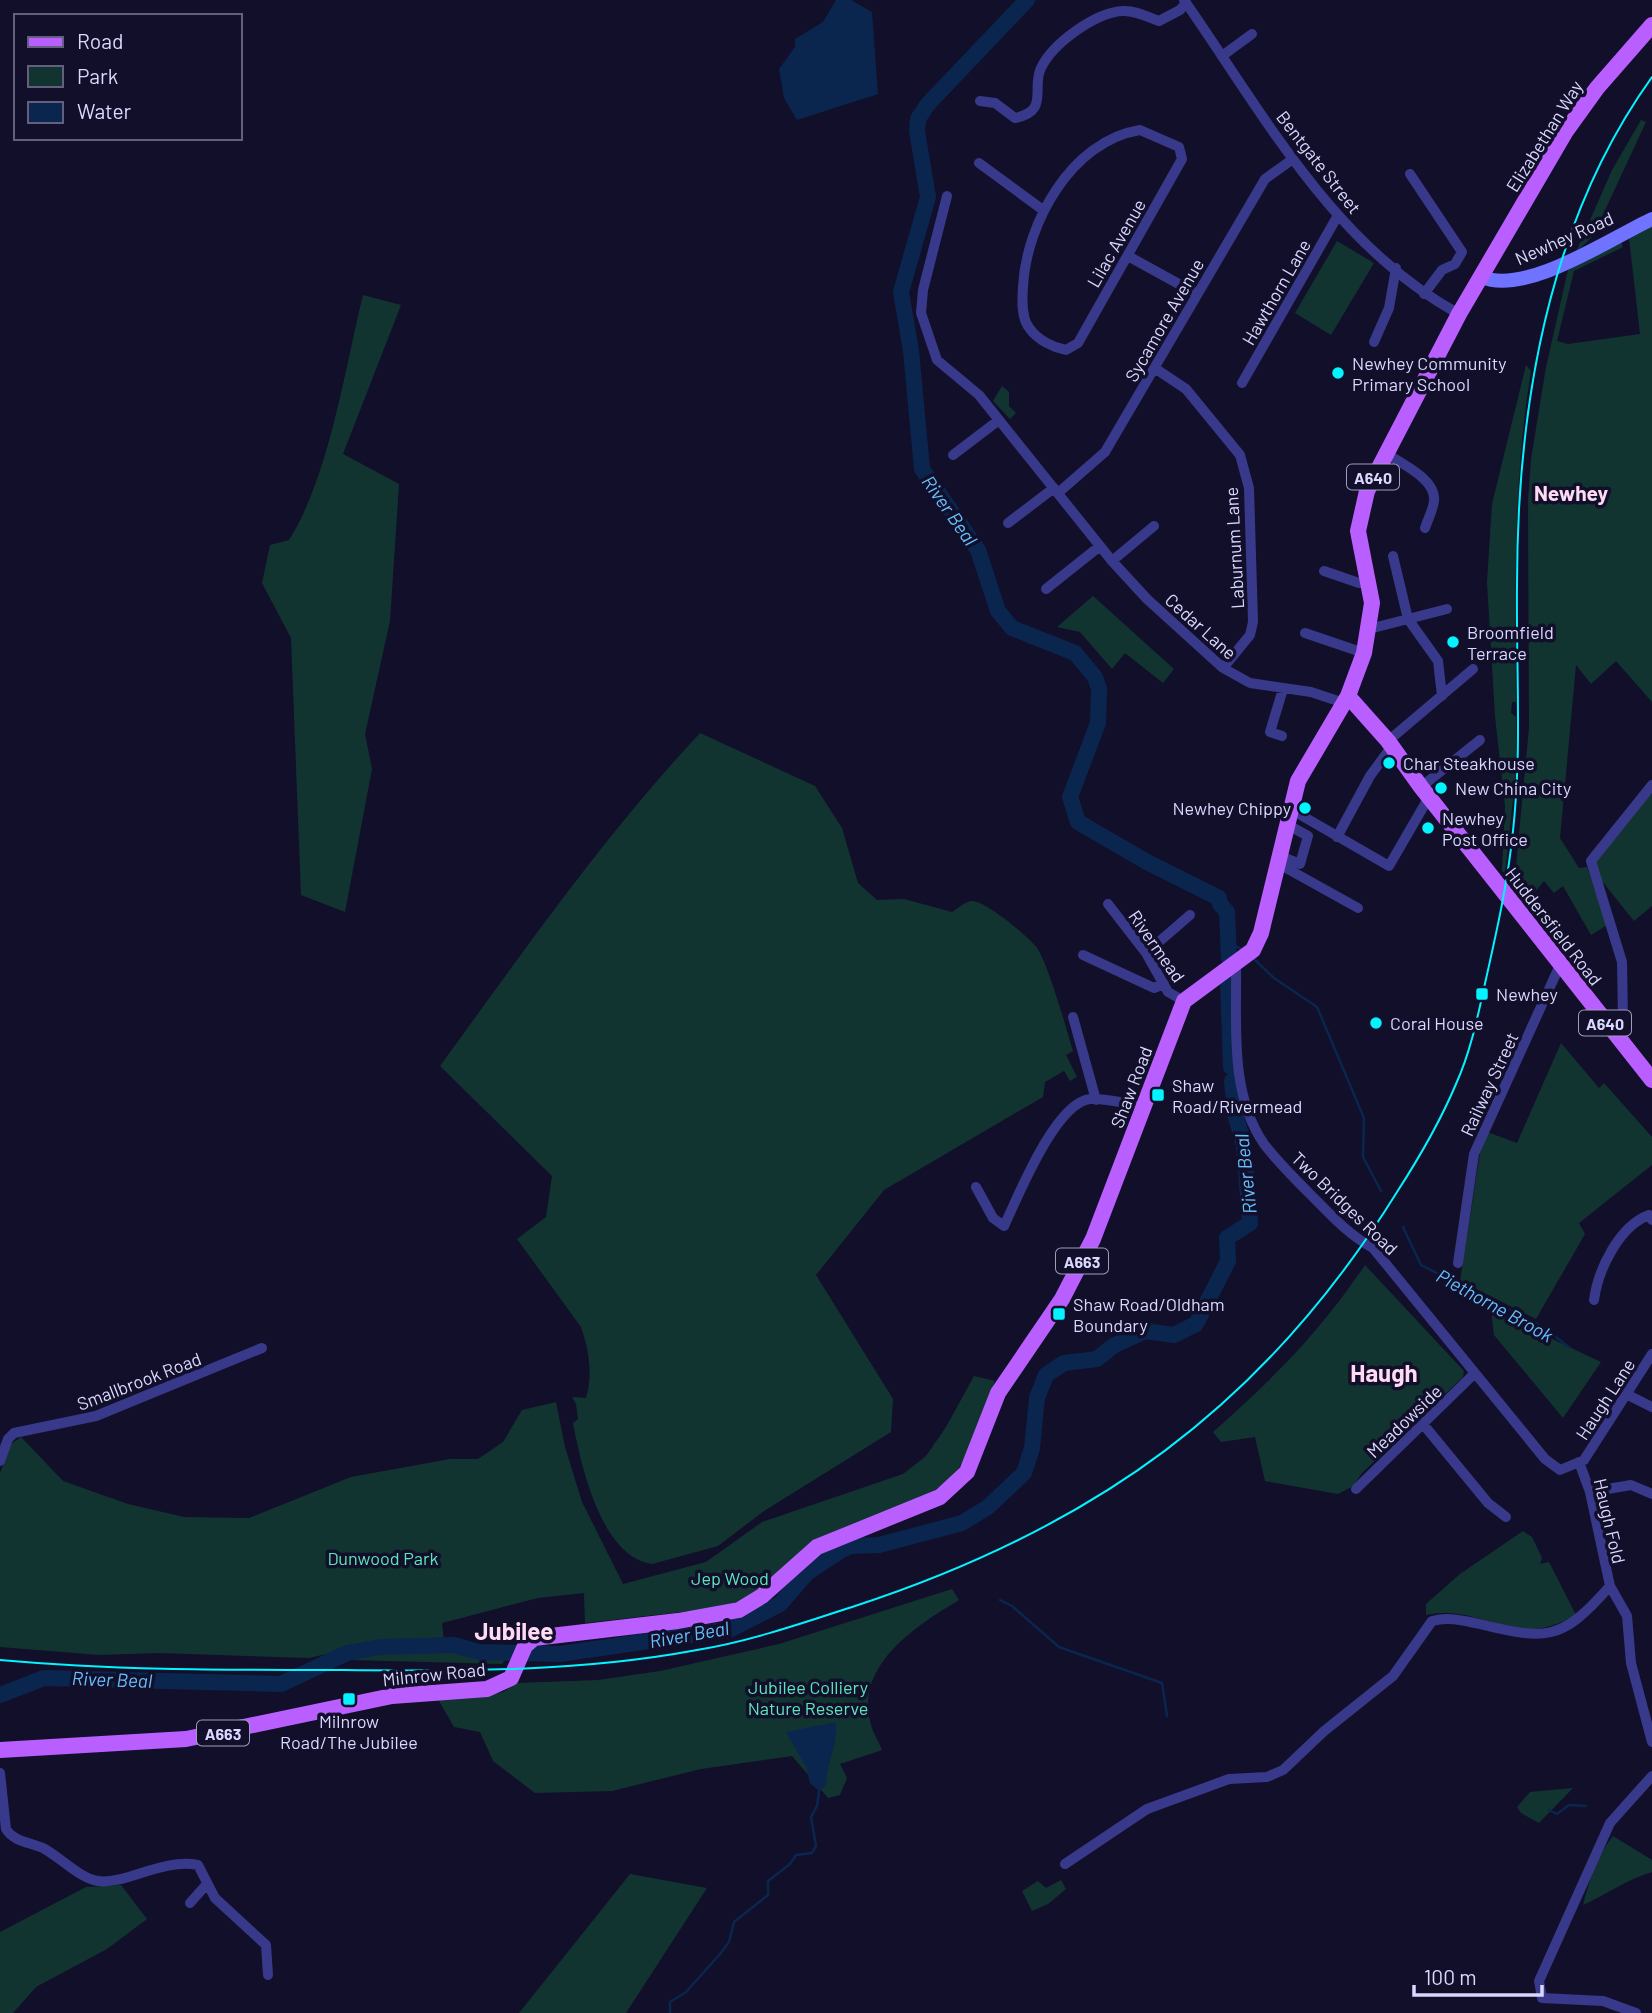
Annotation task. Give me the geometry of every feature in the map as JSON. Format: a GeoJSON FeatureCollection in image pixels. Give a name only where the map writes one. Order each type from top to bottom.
{"type":"FeatureCollection","features":[{"type":"Feature","properties":{"kind":"main road","name":"Elizabethan Way"},"geometry":{"type":"LineString","coordinates":[[1482,277],[1566,131],[1597,88],[1652,25]]}},
{"type":"Feature","properties":{"kind":"main road","name":"A640"},"geometry":{"type":"LineString","coordinates":[[1346,700],[1364,653],[1372,603],[1358,521],[1367,491],[1384,452],[1482,277]]}},
{"type":"Feature","properties":{"kind":"main road","name":"Huddersfield Road"},"geometry":{"type":"LineString","coordinates":[[1346,700],[1390,743],[1493,880],[1652,1080]]}},
{"type":"Feature","properties":{"kind":"main road"},"geometry":{"type":"LineString","coordinates":[[1184,1002],[1253,950],[1261,933],[1298,781],[1346,700]]}},
{"type":"Feature","properties":{"kind":"main road","name":"Shaw Road"},"geometry":{"type":"LineString","coordinates":[[940,1497],[967,1472],[998,1393],[1062,1299],[1087,1251],[1184,1002]]}},
{"type":"Feature","properties":{"kind":"main road","name":"Milnrow Road"},"geometry":{"type":"LineString","coordinates":[[0,1750],[186,1739],[393,1696],[475,1691],[501,1685],[511,1678],[525,1646],[534,1638],[678,1621],[740,1610],[762,1596],[817,1547],[940,1497]]}},
{"type":"Feature","properties":{"kind":"street","name":"Bentgate Street"},"geometry":{"type":"LineString","coordinates":[[1185,1],[1293,159],[1337,217],[1423,294],[1459,314]]}},
{"type":"Feature","properties":{"kind":"street"},"geometry":{"type":"LineString","coordinates":[[979,101],[995,103],[1015,118],[1025,116],[1036,105],[1040,93],[1040,69],[1061,40],[1121,11],[1159,21],[1180,10],[1185,1]]}},
{"type":"Feature","properties":{"kind":"street"},"geometry":{"type":"LineString","coordinates":[[1222,56],[1252,34]]}},
{"type":"Feature","properties":{"kind":"street","name":"Lilac Avenue"},"geometry":{"type":"LineString","coordinates":[[1140,130],[1153,133],[1179,147],[1182,159],[1078,342],[1066,350],[1052,346],[1028,328],[1022,305],[1023,277],[1033,234],[1043,210],[1072,171],[1121,135],[1140,130]]}},
{"type":"Feature","properties":{"kind":"street","name":"Sycamore Avenue"},"geometry":{"type":"LineString","coordinates":[[1008,523],[1105,452],[1265,179],[1293,159]]}},
{"type":"Feature","properties":{"kind":"street"},"geometry":{"type":"LineString","coordinates":[[979,163],[1043,210]]}},
{"type":"Feature","properties":{"kind":"street"},"geometry":{"type":"LineString","coordinates":[[1410,174],[1462,252],[1455,264],[1442,270],[1423,294]]}},
{"type":"Feature","properties":{"kind":"street","name":"Cedar Lane"},"geometry":{"type":"LineString","coordinates":[[947,196],[923,290],[920,313],[937,360],[979,395],[1112,561],[1147,599],[1223,668],[1244,681],[1346,700]]}},
{"type":"Feature","properties":{"kind":"street","name":"Hawthorn Lane"},"geometry":{"type":"LineString","coordinates":[[1241,383],[1337,217]]}},
{"type":"Feature","properties":{"kind":"street","name":"Newhey Road"},"geometry":{"type":"LineString","coordinates":[[1482,277],[1497,282],[1513,281],[1554,267],[1652,219]]}},
{"type":"Feature","properties":{"kind":"street"},"geometry":{"type":"LineString","coordinates":[[1128,256],[1197,294]]}},
{"type":"Feature","properties":{"kind":"street"},"geometry":{"type":"LineString","coordinates":[[1374,342],[1389,308],[1396,268]]}},
{"type":"Feature","properties":{"kind":"street","name":"Laburnum Lane"},"geometry":{"type":"LineString","coordinates":[[1156,369],[1186,389],[1232,443],[1246,471],[1253,622],[1250,635],[1223,668]]}},
{"type":"Feature","properties":{"kind":"street"},"geometry":{"type":"LineString","coordinates":[[953,455],[999,420]]}},
{"type":"Feature","properties":{"kind":"street"},"geometry":{"type":"LineString","coordinates":[[1384,452],[1424,479],[1433,490],[1434,501],[1425,528]]}},
{"type":"Feature","properties":{"kind":"street"},"geometry":{"type":"LineString","coordinates":[[1112,561],[1154,526]]}},
{"type":"Feature","properties":{"kind":"street"},"geometry":{"type":"LineString","coordinates":[[1046,589],[1100,546]]}},
{"type":"Feature","properties":{"kind":"street"},"geometry":{"type":"LineString","coordinates":[[1393,556],[1408,619],[1438,661],[1442,696]]}},
{"type":"Feature","properties":{"kind":"street"},"geometry":{"type":"LineString","coordinates":[[1324,571],[1359,583],[1369,583]]}},
{"type":"Feature","properties":{"kind":"street"},"geometry":{"type":"LineString","coordinates":[[1369,629],[1447,609]]}},
{"type":"Feature","properties":{"kind":"street"},"geometry":{"type":"LineString","coordinates":[[1305,633],[1364,653]]}},
{"type":"Feature","properties":{"kind":"street"},"geometry":{"type":"LineString","coordinates":[[1337,837],[1390,743],[1474,669]]}},
{"type":"Feature","properties":{"kind":"street"},"geometry":{"type":"LineString","coordinates":[[1282,736],[1270,732],[1283,689]]}},
{"type":"Feature","properties":{"kind":"street"},"geometry":{"type":"LineString","coordinates":[[1290,818],[1337,837],[1389,866],[1425,792],[1480,740]]}},
{"type":"Feature","properties":{"kind":"street"},"geometry":{"type":"LineString","coordinates":[[1611,1029],[1622,1020],[1622,962],[1591,861],[1652,785]]}},
{"type":"Feature","properties":{"kind":"street"},"geometry":{"type":"LineString","coordinates":[[1278,860],[1300,864],[1308,836],[1290,818]]}},
{"type":"Feature","properties":{"kind":"street"},"geometry":{"type":"LineString","coordinates":[[1278,860],[1358,908]]}},
{"type":"Feature","properties":{"kind":"street","name":"Rivermead"},"geometry":{"type":"LineString","coordinates":[[1108,904],[1146,953],[1168,992],[1184,1002]]}},
{"type":"Feature","properties":{"kind":"street"},"geometry":{"type":"LineString","coordinates":[[1146,953],[1190,915]]}},
{"type":"Feature","properties":{"kind":"street"},"geometry":{"type":"LineString","coordinates":[[1083,955],[1154,988],[1164,984]]}},
{"type":"Feature","properties":{"kind":"street","name":"Two Bridges Road"},"geometry":{"type":"LineString","coordinates":[[1236,965],[1238,1069],[1251,1119],[1263,1142],[1282,1166],[1354,1237],[1373,1248],[1545,1459],[1560,1470],[1582,1461]]}},
{"type":"Feature","properties":{"kind":"street","name":"Railway Street"},"geometry":{"type":"LineString","coordinates":[[1458,1263],[1474,1154],[1560,965]]}},
{"type":"Feature","properties":{"kind":"street"},"geometry":{"type":"LineString","coordinates":[[1073,1017],[1096,1100]]}},
{"type":"Feature","properties":{"kind":"street"},"geometry":{"type":"LineString","coordinates":[[976,1188],[993,1218],[1004,1226],[1038,1156],[1065,1115],[1079,1102],[1096,1100],[1144,1106]]}},
{"type":"Feature","properties":{"kind":"street"},"geometry":{"type":"LineString","coordinates":[[1594,1300],[1619,1235],[1648,1215],[1652,1220]]}},
{"type":"Feature","properties":{"kind":"street","name":"Smallbrook Road"},"geometry":{"type":"LineString","coordinates":[[0,1461],[8,1439],[15,1433],[96,1416],[262,1348]]}},
{"type":"Feature","properties":{"kind":"street","name":"Haugh Lane"},"geometry":{"type":"LineString","coordinates":[[1582,1461],[1652,1354]]}},
{"type":"Feature","properties":{"kind":"street","name":"Meadowside"},"geometry":{"type":"LineString","coordinates":[[1356,1489],[1474,1375]]}},
{"type":"Feature","properties":{"kind":"street"},"geometry":{"type":"LineString","coordinates":[[1626,1394],[1652,1408]]}},
{"type":"Feature","properties":{"kind":"street"},"geometry":{"type":"LineString","coordinates":[[1423,1424],[1488,1503],[1506,1517]]}},
{"type":"Feature","properties":{"kind":"street","name":"Haugh Fold"},"geometry":{"type":"LineString","coordinates":[[1582,1461],[1610,1586],[1627,1616],[1631,1663],[1652,1742]]}},
{"type":"Feature","properties":{"kind":"street"},"geometry":{"type":"LineString","coordinates":[[1591,1492],[1631,1485],[1652,1494]]}},
{"type":"Feature","properties":{"kind":"street"},"geometry":{"type":"LineString","coordinates":[[1065,1864],[1147,1809],[1229,1779],[1267,1777],[1283,1770],[1322,1732],[1393,1676],[1432,1621],[1457,1619],[1544,1635],[1572,1624],[1610,1586]]}},
{"type":"Feature","properties":{"kind":"street"},"geometry":{"type":"LineString","coordinates":[[0,1773],[6,1829],[16,1839],[40,1847],[98,1881],[189,1863],[202,1869],[206,1885],[215,1898],[266,1945],[268,1975]]}},
{"type":"Feature","properties":{"kind":"street"},"geometry":{"type":"LineString","coordinates":[[1636,2013],[1603,2001],[1542,1998],[1539,1981],[1611,1823],[1652,1776]]}},
{"type":"Feature","properties":{"kind":"street"},"geometry":{"type":"LineString","coordinates":[[190,1903],[206,1885]]}},
{"type":"Feature","properties":{"kind":"green space"},"geometry":{"type":"Polygon","coordinates":[[[1641,120],[1646,122],[1593,236],[1576,252],[1612,170],[1641,120]]]}},
{"type":"Feature","properties":{"kind":"green space"},"geometry":{"type":"Polygon","coordinates":[[[1652,226],[1652,702],[1616,661],[1591,684],[1576,665],[1560,838],[1579,868],[1587,867],[1607,925],[1591,935],[1563,886],[1554,893],[1544,881],[1524,905],[1514,888],[1529,728],[1528,501],[1531,459],[1546,367],[1568,270],[1621,242],[1623,247],[1574,271],[1557,341],[1568,344],[1640,334],[1629,238],[1652,226]]]}},
{"type":"Feature","properties":{"kind":"green space"},"geometry":{"type":"Polygon","coordinates":[[[1337,241],[1374,263],[1331,335],[1295,313],[1337,241]]]}},
{"type":"Feature","properties":{"kind":"green space"},"geometry":{"type":"Polygon","coordinates":[[[363,295],[401,305],[343,454],[399,484],[390,621],[365,734],[372,769],[345,912],[301,895],[291,638],[262,583],[270,545],[289,540],[315,485],[334,421],[363,295]]]}},
{"type":"Feature","properties":{"kind":"green space"},"geometry":{"type":"Polygon","coordinates":[[[1526,365],[1531,371],[1518,495],[1516,702],[1512,702],[1511,713],[1516,717],[1516,771],[1505,874],[1502,871],[1505,806],[1495,716],[1487,582],[1492,504],[1526,365]]]}},
{"type":"Feature","properties":{"kind":"green space"},"geometry":{"type":"Polygon","coordinates":[[[1002,386],[1009,392],[1009,406],[1016,413],[1010,419],[993,401],[1002,386]]]}},
{"type":"Feature","properties":{"kind":"green space"},"geometry":{"type":"Polygon","coordinates":[[[1093,596],[1174,669],[1163,683],[1125,653],[1112,669],[1080,632],[1057,627],[1093,596]]]}},
{"type":"Feature","properties":{"kind":"green space"},"geometry":{"type":"Polygon","coordinates":[[[700,733],[815,786],[842,828],[858,883],[877,900],[904,899],[952,912],[971,901],[977,902],[995,912],[1025,936],[1037,948],[1047,968],[1073,1051],[1066,1055],[1077,1077],[1070,1081],[1064,1071],[1045,1082],[1043,1097],[884,1190],[816,1275],[893,1399],[891,1432],[764,1511],[718,1546],[652,1564],[634,1558],[619,1545],[596,1507],[573,1423],[578,1419],[572,1397],[586,1398],[589,1380],[584,1336],[581,1327],[517,1239],[546,1217],[552,1176],[440,1066],[597,854],[664,772],[700,733]]]}},
{"type":"Feature","properties":{"kind":"green space"},"geometry":{"type":"Polygon","coordinates":[[[1652,788],[1652,906],[1634,921],[1598,876],[1594,860],[1652,788]]]}},
{"type":"Feature","properties":{"kind":"green space"},"geometry":{"type":"Polygon","coordinates":[[[1561,1043],[1599,1088],[1604,1083],[1652,1137],[1652,1165],[1579,1223],[1585,1234],[1536,1319],[1460,1281],[1480,1153],[1487,1132],[1517,1143],[1561,1043]]]}},
{"type":"Feature","properties":{"kind":"green space"},"geometry":{"type":"Polygon","coordinates":[[[1365,1265],[1464,1371],[1463,1377],[1362,1473],[1353,1486],[1338,1494],[1265,1481],[1255,1437],[1221,1442],[1213,1432],[1295,1354],[1365,1265]]]}},
{"type":"Feature","properties":{"kind":"green space"},"geometry":{"type":"Polygon","coordinates":[[[1491,1310],[1601,1362],[1563,1418],[1494,1335],[1491,1310]]]}},
{"type":"Feature","properties":{"kind":"green space","name":"Dunwood Park"},"geometry":{"type":"Polygon","coordinates":[[[974,1376],[995,1381],[965,1459],[954,1476],[930,1494],[821,1537],[743,1605],[585,1623],[584,1593],[538,1598],[442,1623],[444,1641],[370,1644],[309,1658],[159,1653],[99,1655],[0,1647],[0,1473],[11,1444],[21,1437],[63,1481],[128,1504],[184,1517],[249,1518],[351,1477],[450,1459],[478,1459],[503,1442],[522,1410],[556,1402],[565,1447],[582,1502],[623,1584],[706,1562],[762,1522],[903,1474],[926,1456],[946,1427],[974,1376]]]}},
{"type":"Feature","properties":{"kind":"green space"},"geometry":{"type":"Polygon","coordinates":[[[1523,1531],[1532,1537],[1542,1558],[1540,1564],[1549,1562],[1576,1615],[1554,1625],[1534,1629],[1516,1628],[1465,1615],[1426,1615],[1426,1604],[1460,1574],[1523,1531]]]}},
{"type":"Feature","properties":{"kind":"green space","name":"Jubilee Colliery Nature Reserve"},"geometry":{"type":"Polygon","coordinates":[[[952,1589],[959,1600],[908,1635],[880,1666],[868,1703],[871,1725],[882,1750],[840,1764],[847,1778],[840,1795],[828,1798],[792,1756],[701,1769],[612,1791],[535,1793],[493,1761],[480,1732],[454,1727],[438,1699],[480,1697],[503,1692],[517,1683],[598,1680],[660,1671],[779,1644],[952,1589]]]}},
{"type":"Feature","properties":{"kind":"green space"},"geometry":{"type":"Polygon","coordinates":[[[455,1649],[474,1657],[505,1660],[502,1664],[350,1660],[374,1650],[455,1649]]]}},
{"type":"Feature","properties":{"kind":"green space"},"geometry":{"type":"Polygon","coordinates":[[[1573,1788],[1539,1823],[1521,1813],[1517,1807],[1530,1792],[1573,1788]]]}},
{"type":"Feature","properties":{"kind":"green space"},"geometry":{"type":"Polygon","coordinates":[[[1613,1836],[1652,1860],[1652,1872],[1583,1905],[1594,1869],[1613,1836]]]}},
{"type":"Feature","properties":{"kind":"green space"},"geometry":{"type":"Polygon","coordinates":[[[630,1874],[707,1888],[626,2013],[519,2013],[630,1874]]]}},
{"type":"Feature","properties":{"kind":"green space"},"geometry":{"type":"Polygon","coordinates":[[[1061,1880],[1066,1889],[1048,1904],[1032,1911],[1022,1891],[1038,1881],[1046,1888],[1061,1880]]]}},
{"type":"Feature","properties":{"kind":"green space"},"geometry":{"type":"Polygon","coordinates":[[[121,1885],[147,1919],[107,1949],[36,1987],[13,2013],[0,2013],[0,1932],[86,1887],[121,1885]]]}},
{"type":"Feature","properties":{"kind":"water"},"geometry":{"type":"Polygon","coordinates":[[[836,0],[851,0],[872,12],[878,94],[797,120],[784,98],[779,69],[795,47],[795,39],[823,22],[836,0]]]}},
{"type":"Feature","properties":{"kind":"water"},"geometry":{"type":"Polygon","coordinates":[[[836,1722],[826,1786],[819,1791],[810,1783],[806,1767],[786,1732],[836,1722]]]}},
{"type":"Feature","properties":{"kind":"waterway","name":"River Beal"},"geometry":{"type":"LineString","coordinates":[[1027,0],[928,104],[918,119],[917,131],[928,197],[901,292],[911,351],[922,469],[978,550],[998,611],[1012,628],[1075,653],[1095,677],[1099,689],[1098,723],[1070,797],[1078,822],[1147,862],[1219,898],[1220,904],[1227,912],[1229,958]]}},
{"type":"Feature","properties":{"kind":"waterway","name":"Piethorne Brook"},"geometry":{"type":"LineString","coordinates":[[1226,940],[1241,949]]}},
{"type":"Feature","properties":{"kind":"waterway","name":"Piethorne Brook"},"geometry":{"type":"LineString","coordinates":[[1254,959],[1274,978],[1317,1007],[1364,1118],[1363,1157],[1381,1191]]}},
{"type":"Feature","properties":{"kind":"waterway","name":"River Beal"},"geometry":{"type":"LineString","coordinates":[[1228,980],[1231,1067]]}},
{"type":"Feature","properties":{"kind":"waterway","name":"River Beal"},"geometry":{"type":"LineString","coordinates":[[0,1695],[44,1678],[281,1684],[347,1653],[380,1647],[454,1645],[479,1652],[560,1654],[731,1629],[780,1604],[808,1572],[850,1546],[879,1545],[962,1523],[988,1507],[1024,1473],[1032,1448],[1037,1398],[1046,1375],[1064,1363],[1097,1359],[1113,1346],[1145,1331],[1174,1335],[1196,1324],[1228,1261],[1227,1238],[1250,1223],[1244,1145],[1235,1114],[1232,1081]]}},
{"type":"Feature","properties":{"kind":"waterway","name":"Piethorne Brook"},"geometry":{"type":"LineString","coordinates":[[1403,1227],[1421,1265],[1540,1325],[1569,1347]]}},
{"type":"Feature","properties":{"kind":"waterway"},"geometry":{"type":"LineString","coordinates":[[1000,1600],[1012,1606],[1059,1647],[1162,1683],[1167,1716]]}},
{"type":"Feature","properties":{"kind":"waterway"},"geometry":{"type":"LineString","coordinates":[[670,2013],[670,2002],[686,1992],[729,1942],[734,1922],[768,1895],[768,1881],[790,1864],[796,1855],[812,1853],[816,1846],[811,1817],[817,1806],[819,1791]]}},
{"type":"Feature","properties":{"kind":"waterway"},"geometry":{"type":"LineString","coordinates":[[1549,1810],[1557,1814],[1569,1805],[1586,1806]]}},
{"type":"Feature","properties":{"kind":"tram line"},"geometry":{"type":"LineString","coordinates":[[0,1660],[164,1669],[513,1669],[651,1658],[737,1642],[855,1606],[941,1575],[1021,1539],[1096,1497],[1165,1450],[1230,1397],[1290,1336],[1345,1268],[1421,1153],[1450,1098],[1466,1059],[1498,924],[1513,831],[1518,739],[1518,519],[1532,385],[1545,320],[1563,255],[1587,193],[1616,134],[1652,77]]}},
{"type":"Feature","properties":{"kind":"place","name":"Newhey Community Primary School"},"geometry":{"type":"Point","coordinates":[1338,373]}},
{"type":"Feature","properties":{"kind":"place","name":"Broomfield Terrace"},"geometry":{"type":"Point","coordinates":[1453,642]}},
{"type":"Feature","properties":{"kind":"place","name":"Char Steakhouse"},"geometry":{"type":"Point","coordinates":[1389,763]}},
{"type":"Feature","properties":{"kind":"place","name":"New China City"},"geometry":{"type":"Point","coordinates":[1441,788]}},
{"type":"Feature","properties":{"kind":"place","name":"Newhey Chippy"},"geometry":{"type":"Point","coordinates":[1305,808]}},
{"type":"Feature","properties":{"kind":"place","name":"Newhey Post Office"},"geometry":{"type":"Point","coordinates":[1428,828]}},
{"type":"Feature","properties":{"kind":"place","name":"Newhey"},"geometry":{"type":"Point","coordinates":[1482,994]}},
{"type":"Feature","properties":{"kind":"place","name":"Coral House"},"geometry":{"type":"Point","coordinates":[1376,1023]}},
{"type":"Feature","properties":{"kind":"place","name":"Shaw Road/Rivermead"},"geometry":{"type":"Point","coordinates":[1158,1095]}},
{"type":"Feature","properties":{"kind":"place","name":"Shaw Road/Oldham Boundary"},"geometry":{"type":"Point","coordinates":[1059,1314]}},
{"type":"Feature","properties":{"kind":"place","name":"Milnrow Road/The Jubilee"},"geometry":{"type":"Point","coordinates":[349,1699]}},
{"type":"Feature","properties":{"kind":"district","name":"Newhey"},"geometry":{"type":"Point","coordinates":[1571,492]}},
{"type":"Feature","properties":{"kind":"district","name":"Haugh"},"geometry":{"type":"Point","coordinates":[1384,1372]}},
{"type":"Feature","properties":{"kind":"district","name":"Jubilee"},"geometry":{"type":"Point","coordinates":[514,1630]}},
{"type":"Feature","properties":{"kind":"park label","name":"Jep Wood"},"geometry":{"type":"Point","coordinates":[730,1578]}}]}
